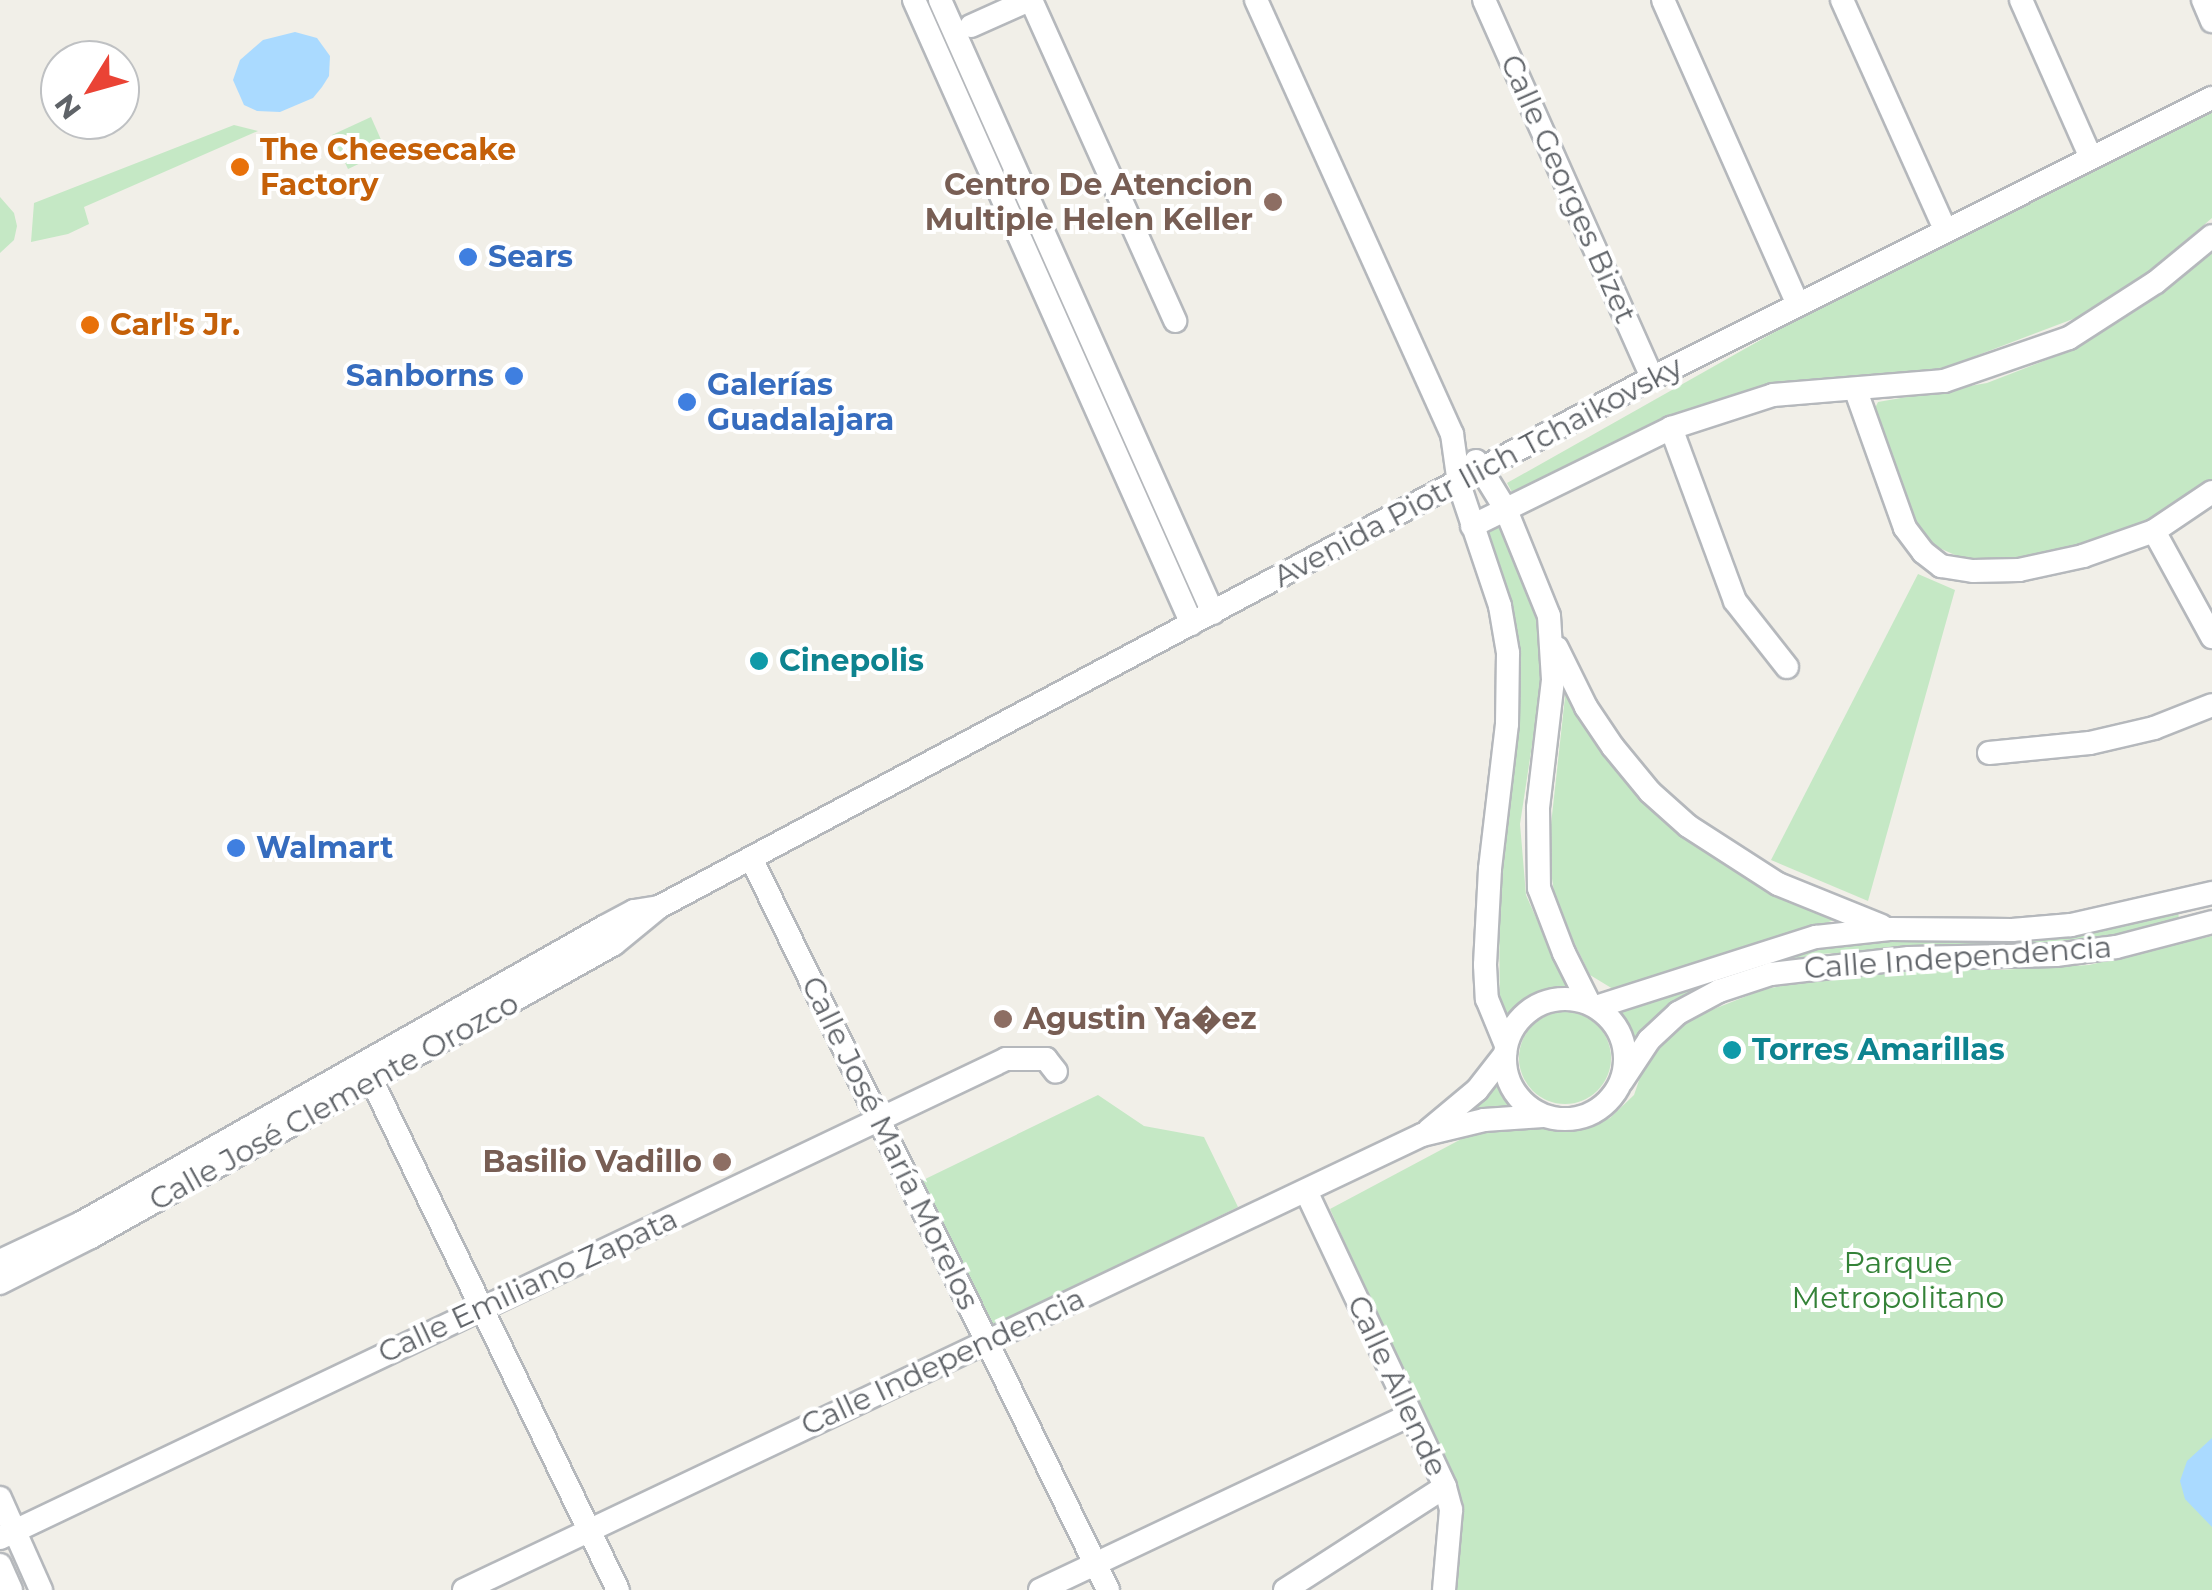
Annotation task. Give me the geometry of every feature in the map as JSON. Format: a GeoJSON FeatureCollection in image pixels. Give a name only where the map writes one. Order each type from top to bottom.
{"type":"FeatureCollection","features":[{"type":"Feature","properties":{"kind":"street"},"geometry":{"type":"LineString","coordinates":[[914,0],[1192,624]]}},
{"type":"Feature","properties":{"kind":"street"},"geometry":{"type":"LineString","coordinates":[[940,0],[1214,613]]}},
{"type":"Feature","properties":{"kind":"street"},"geometry":{"type":"LineString","coordinates":[[970,26],[1030,0],[1174,321]]}},
{"type":"Feature","properties":{"kind":"street"},"geometry":{"type":"LineString","coordinates":[[1256,0],[1452,434],[1459,484],[1500,606],[1508,652],[1507,724],[1490,868],[1487,999],[1505,1050],[1514,1092],[1543,1116],[1581,1118],[1613,1098],[1622,1081],[1623,1039],[1612,1021],[1592,1005],[1539,888],[1538,808],[1554,680],[1553,639]]}},
{"type":"Feature","properties":{"kind":"street","name":"Calle Georges Bizet"},"geometry":{"type":"LineString","coordinates":[[1484,0],[1652,378]]}},
{"type":"Feature","properties":{"kind":"street"},"geometry":{"type":"LineString","coordinates":[[1663,0],[1798,304]]}},
{"type":"Feature","properties":{"kind":"street"},"geometry":{"type":"LineString","coordinates":[[1842,0],[1946,229]]}},
{"type":"Feature","properties":{"kind":"street"},"geometry":{"type":"LineString","coordinates":[[2021,0],[2090,156]]}},
{"type":"Feature","properties":{"kind":"street"},"geometry":{"type":"LineString","coordinates":[[2203,0],[2212,21]]}},
{"type":"Feature","properties":{"kind":"street","name":"Avenida Piotr Ilich Tchaikovsky"},"geometry":{"type":"LineString","coordinates":[[751,858],[1652,378],[2212,98]]}},
{"type":"Feature","properties":{"kind":"street","name":"Avenida Piotr Ilich Tchaikovsky"},"geometry":{"type":"LineString","coordinates":[[1472,526],[1670,428],[1773,396],[1944,381],[2069,338],[2156,282],[2212,236]]}},
{"type":"Feature","properties":{"kind":"street"},"geometry":{"type":"LineString","coordinates":[[1856,391],[1905,528],[1923,552],[1942,566],[1972,571],[2018,570],[2083,556],[2154,531],[2212,492]]}},
{"type":"Feature","properties":{"kind":"street"},"geometry":{"type":"LineString","coordinates":[[1670,428],[1735,601],[1787,667]]}},
{"type":"Feature","properties":{"kind":"street"},"geometry":{"type":"LineString","coordinates":[[1452,434],[1484,469],[1506,510],[1541,594],[1553,639],[1586,707],[1650,792],[1688,826],[1778,884],[1890,928]]}},
{"type":"Feature","properties":{"kind":"street"},"geometry":{"type":"LineString","coordinates":[[2154,531],[2212,637]]}},
{"type":"Feature","properties":{"kind":"street"},"geometry":{"type":"LineString","coordinates":[[1989,753],[2090,744],[2154,728],[2212,705]]}},
{"type":"Feature","properties":{"kind":"street","name":"Calle José Clemente Orozco"},"geometry":{"type":"LineString","coordinates":[[0,1282],[372,1081],[614,944],[658,907],[751,858]]}},
{"type":"Feature","properties":{"kind":"street","name":"Calle José María Morelos"},"geometry":{"type":"LineString","coordinates":[[751,858],[1108,1590]]}},
{"type":"Feature","properties":{"kind":"street","name":"Calle Independencia"},"geometry":{"type":"LineString","coordinates":[[1592,1005],[1816,937],[1890,928],[2012,930],[2071,925],[2212,893]]}},
{"type":"Feature","properties":{"kind":"street"},"geometry":{"type":"LineString","coordinates":[[2185,902],[2202,925]]}},
{"type":"Feature","properties":{"kind":"street","name":"Calle José Clemente Orozco"},"geometry":{"type":"LineString","coordinates":[[0,1261],[81,1223],[604,926],[634,911],[658,907]]}},
{"type":"Feature","properties":{"kind":"street","name":"Calle Independencia"},"geometry":{"type":"LineString","coordinates":[[1622,1081],[1649,1040],[1678,1013],[1719,991],[1772,974],[1910,958],[2056,955],[2116,947],[2202,925]]}},
{"type":"Feature","properties":{"kind":"street"},"geometry":{"type":"LineString","coordinates":[[1505,1050],[1523,1015],[1538,1005],[1554,999],[1592,1005]]}},
{"type":"Feature","properties":{"kind":"street","name":"Calle Independencia"},"geometry":{"type":"LineString","coordinates":[[1422,1136],[1476,1090],[1505,1050]]}},
{"type":"Feature","properties":{"kind":"street","name":"Calle Emiliano Zapata"},"geometry":{"type":"LineString","coordinates":[[7,1534],[1006,1059],[1046,1059],[1056,1072]]}},
{"type":"Feature","properties":{"kind":"street"},"geometry":{"type":"LineString","coordinates":[[372,1081],[618,1590]]}},
{"type":"Feature","properties":{"kind":"street","name":"Calle Independencia"},"geometry":{"type":"LineString","coordinates":[[464,1590],[1422,1136],[1484,1120],[1543,1116]]}},
{"type":"Feature","properties":{"kind":"street","name":"Calle Allende"},"geometry":{"type":"LineString","coordinates":[[1306,1191],[1445,1487],[1451,1510],[1444,1590]]}},
{"type":"Feature","properties":{"kind":"street"},"geometry":{"type":"LineString","coordinates":[[1040,1590],[1411,1415]]}},
{"type":"Feature","properties":{"kind":"street"},"geometry":{"type":"LineString","coordinates":[[1285,1590],[1445,1487]]}},
{"type":"Feature","properties":{"kind":"street"},"geometry":{"type":"LineString","coordinates":[[0,1498],[7,1534],[41,1590]]}},
{"type":"Feature","properties":{"kind":"street"},"geometry":{"type":"LineString","coordinates":[[0,1565],[11,1590]]}},
{"type":"Feature","properties":{"kind":"green space"},"geometry":{"type":"Polygon","coordinates":[[[2212,111],[2212,218],[2135,284],[2081,316],[1944,368],[1738,395],[1659,422],[1513,494],[1507,483],[1835,298],[2212,111]]]}},
{"type":"Feature","properties":{"kind":"green space"},"geometry":{"type":"Polygon","coordinates":[[[371,117],[386,151],[348,169],[332,135],[371,117]]]}},
{"type":"Feature","properties":{"kind":"green space"},"geometry":{"type":"Polygon","coordinates":[[[234,125],[258,131],[84,207],[89,224],[68,234],[31,242],[34,203],[234,125]]]}},
{"type":"Feature","properties":{"kind":"green space"},"geometry":{"type":"Polygon","coordinates":[[[0,197],[14,213],[17,226],[14,240],[0,253],[0,197]]]}},
{"type":"Feature","properties":{"kind":"green space"},"geometry":{"type":"Polygon","coordinates":[[[2212,251],[2212,480],[2163,513],[2091,545],[2010,561],[1964,559],[1937,547],[1919,529],[1874,410],[1878,402],[1987,383],[2075,349],[2145,305],[2212,251]]]}},
{"type":"Feature","properties":{"kind":"green space"},"geometry":{"type":"Polygon","coordinates":[[[1501,521],[1535,609],[1543,673],[1520,824],[1526,895],[1548,945],[1575,988],[1543,993],[1500,1025],[1499,902],[1517,716],[1513,615],[1480,532],[1501,521]]]}},
{"type":"Feature","properties":{"kind":"green space"},"geometry":{"type":"Polygon","coordinates":[[[1918,574],[1955,590],[1868,901],[1771,860],[1918,574]]]}},
{"type":"Feature","properties":{"kind":"green space"},"geometry":{"type":"Polygon","coordinates":[[[1566,688],[1645,797],[1838,919],[1613,989],[1590,975],[1556,905],[1548,852],[1566,688]]]}},
{"type":"Feature","properties":{"kind":"green space"},"geometry":{"type":"Polygon","coordinates":[[[2178,910],[2179,920],[2075,943],[1817,954],[1718,984],[1657,1016],[1632,1047],[1629,1024],[1617,1011],[1817,942],[2178,910]]]}},
{"type":"Feature","properties":{"kind":"green space","name":"Parque Metropolitano"},"geometry":{"type":"Polygon","coordinates":[[[2212,936],[2212,1590],[1456,1590],[1461,1504],[1330,1209],[1482,1128],[1587,1128],[1610,1118],[1634,1095],[1646,1060],[1661,1039],[1681,1022],[1762,990],[1835,975],[1902,968],[1999,970],[2089,965],[2212,936]]]}},
{"type":"Feature","properties":{"kind":"green space"},"geometry":{"type":"Polygon","coordinates":[[[1565,1012],[1582,1016],[1597,1026],[1607,1041],[1611,1058],[1607,1075],[1597,1090],[1582,1100],[1565,1104],[1548,1100],[1533,1090],[1523,1075],[1519,1058],[1523,1041],[1533,1026],[1548,1016],[1565,1012]]]}},
{"type":"Feature","properties":{"kind":"green space"},"geometry":{"type":"Polygon","coordinates":[[[1497,1069],[1515,1106],[1487,1110],[1445,1125],[1497,1069]]]}},
{"type":"Feature","properties":{"kind":"green space"},"geometry":{"type":"Polygon","coordinates":[[[1098,1095],[1144,1126],[1204,1137],[1238,1207],[988,1328],[917,1183],[1098,1095]]]}},
{"type":"Feature","properties":{"kind":"water"},"geometry":{"type":"Polygon","coordinates":[[[295,32],[317,38],[330,56],[329,76],[322,87],[313,98],[280,112],[257,111],[244,105],[233,80],[240,60],[263,40],[295,32]]]}},
{"type":"Feature","properties":{"kind":"water"},"geometry":{"type":"Polygon","coordinates":[[[2212,1438],[2212,1527],[2185,1499],[2180,1481],[2187,1461],[2212,1438]]]}},
{"type":"Feature","properties":{"kind":"place","name":"The Cheesecake Factory"},"geometry":{"type":"Point","coordinates":[240,167]}},
{"type":"Feature","properties":{"kind":"place","name":"Centro De Atencion Multiple Helen Keller"},"geometry":{"type":"Point","coordinates":[1273,202]}},
{"type":"Feature","properties":{"kind":"place","name":"Sears"},"geometry":{"type":"Point","coordinates":[468,257]}},
{"type":"Feature","properties":{"kind":"place","name":"Carl's Jr."},"geometry":{"type":"Point","coordinates":[90,325]}},
{"type":"Feature","properties":{"kind":"place","name":"Sanborns"},"geometry":{"type":"Point","coordinates":[514,376]}},
{"type":"Feature","properties":{"kind":"place","name":"Galerías Guadalajara"},"geometry":{"type":"Point","coordinates":[687,402]}},
{"type":"Feature","properties":{"kind":"place","name":"Cinepolis"},"geometry":{"type":"Point","coordinates":[759,661]}},
{"type":"Feature","properties":{"kind":"place","name":"Walmart"},"geometry":{"type":"Point","coordinates":[236,848]}},
{"type":"Feature","properties":{"kind":"place","name":"Agustin Ya�ez"},"geometry":{"type":"Point","coordinates":[1003,1019]}},
{"type":"Feature","properties":{"kind":"place","name":"Torres Amarillas"},"geometry":{"type":"Point","coordinates":[1732,1050]}},
{"type":"Feature","properties":{"kind":"place","name":"Basilio Vadillo"},"geometry":{"type":"Point","coordinates":[722,1162]}}]}
